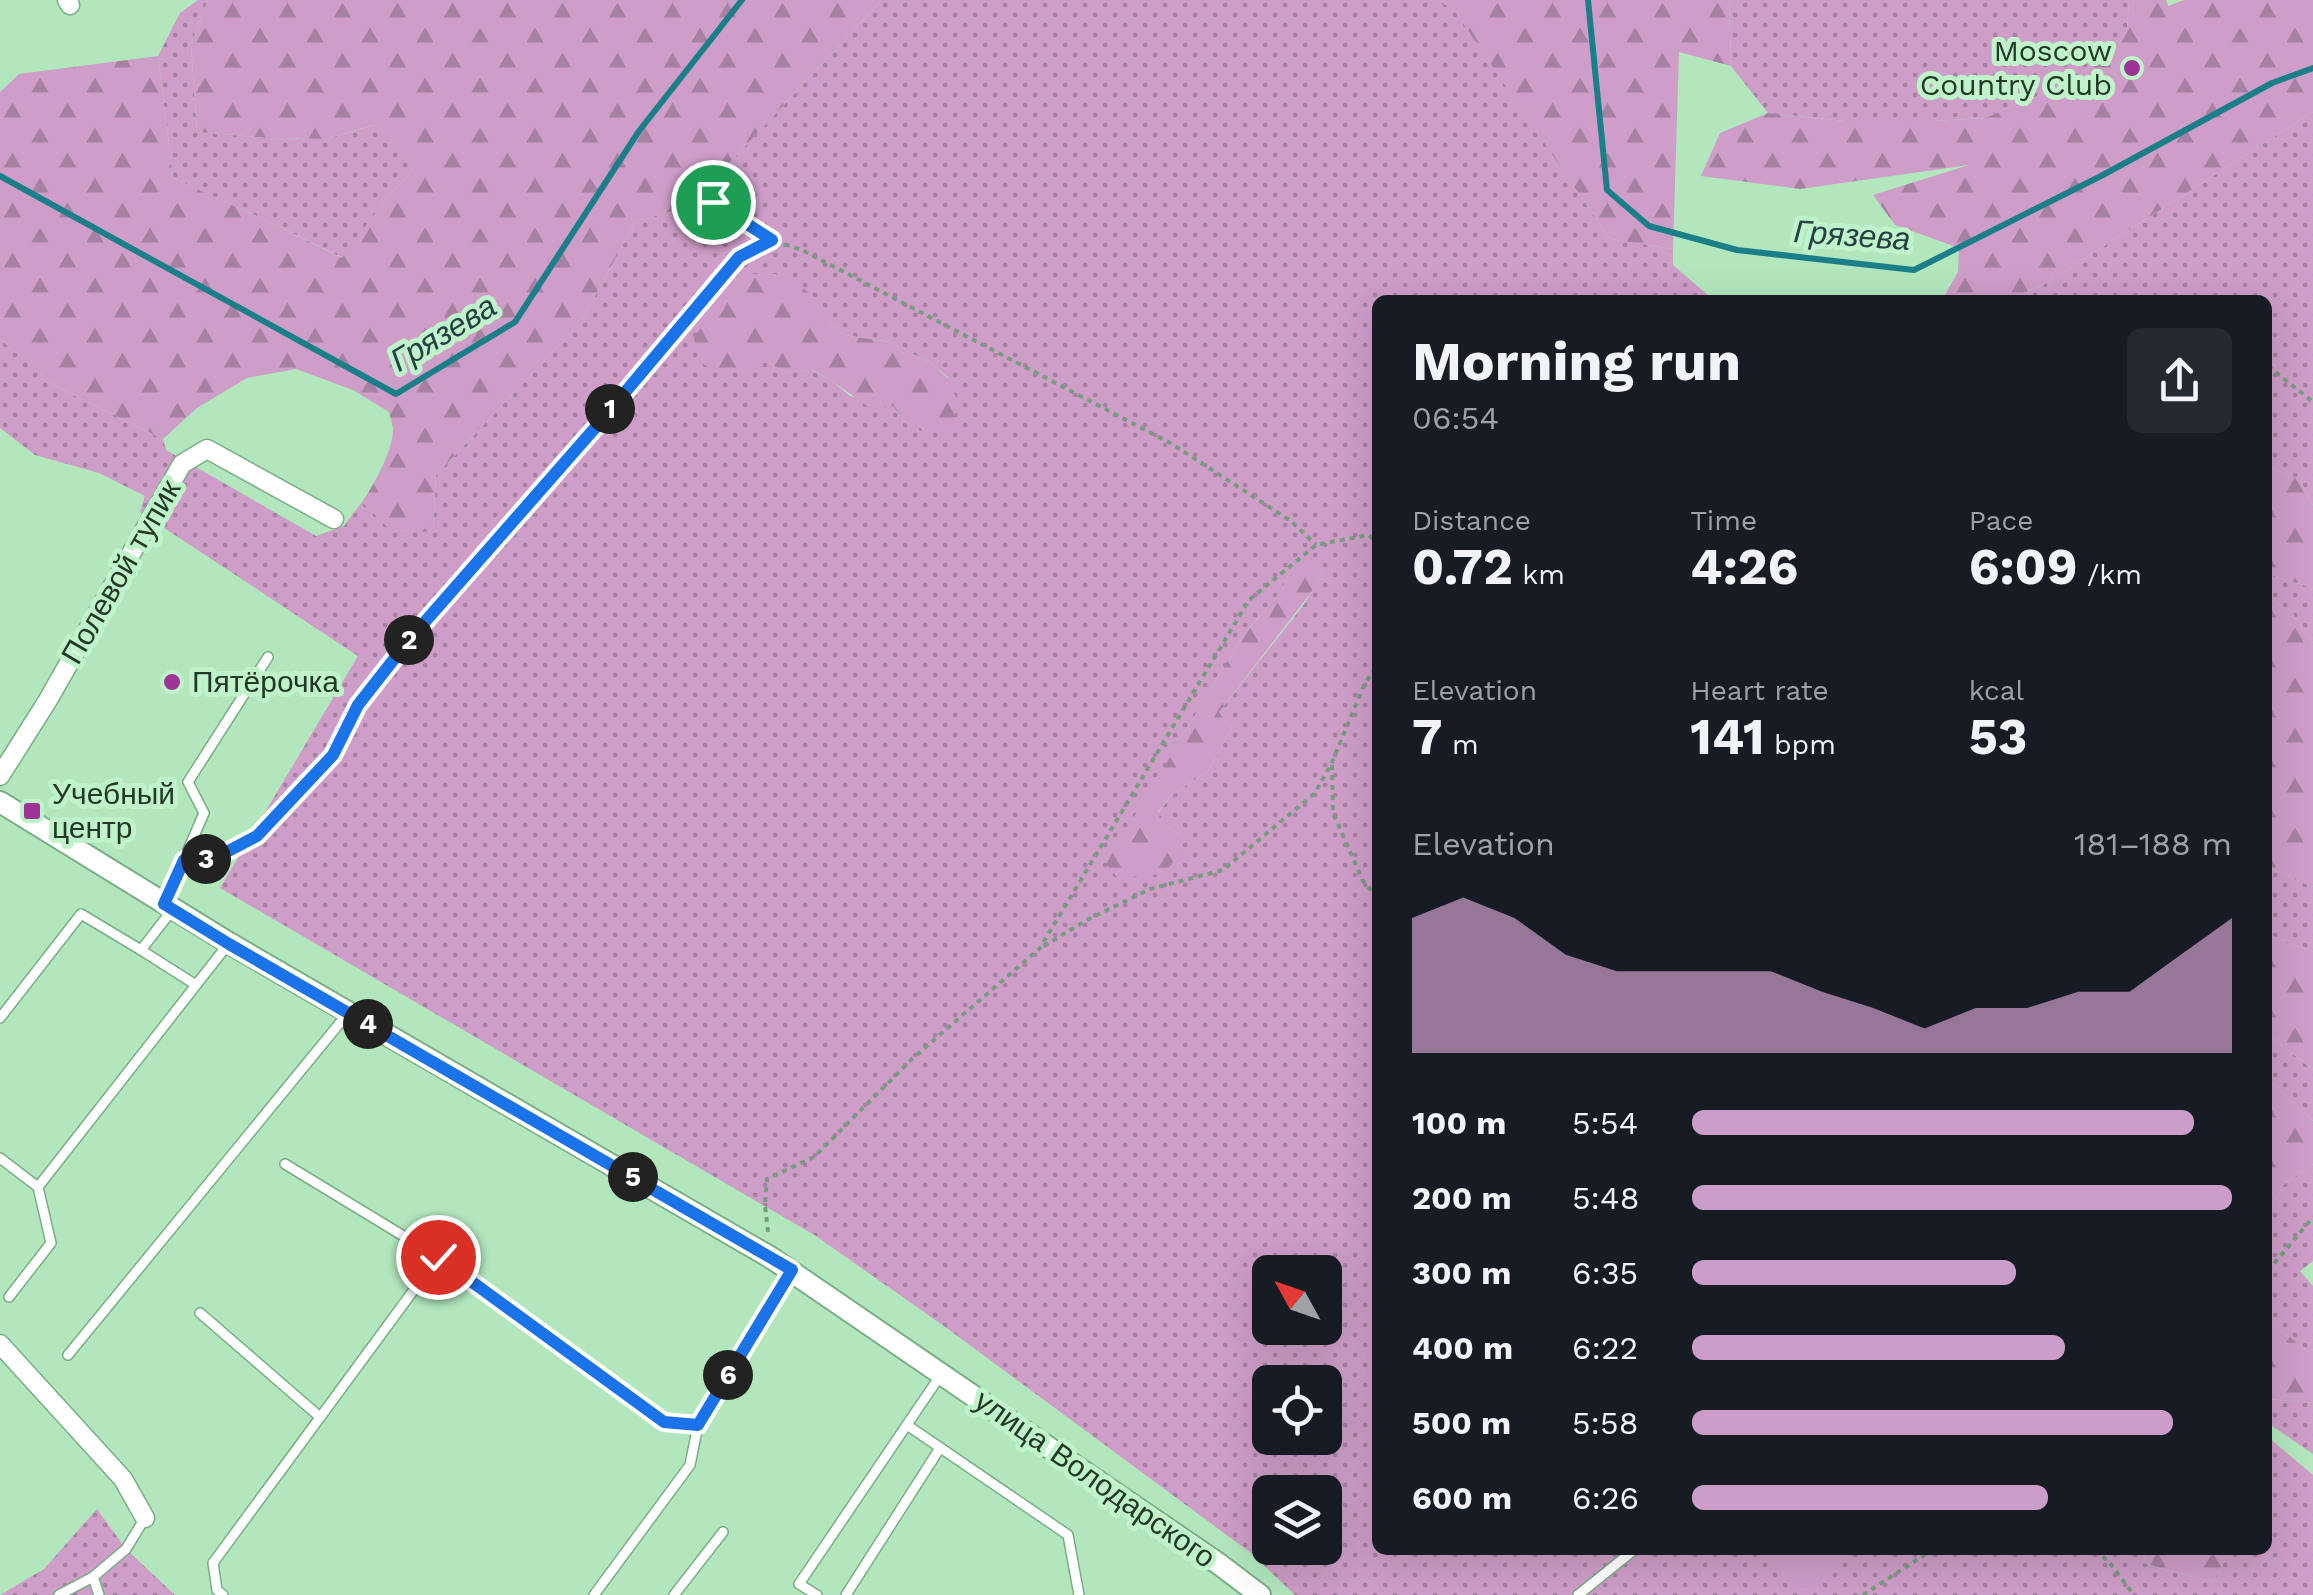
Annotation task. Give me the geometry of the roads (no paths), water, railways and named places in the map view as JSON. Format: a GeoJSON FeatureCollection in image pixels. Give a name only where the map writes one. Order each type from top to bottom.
{"type":"FeatureCollection","features":[{"type":"Feature","properties":{"kind":"street","name":"Полевой тупик"},"geometry":{"type":"LineString","coordinates":[[0,776],[48,700],[182,464],[207,450],[334,519]]}},
{"type":"Feature","properties":{"kind":"street","name":"улица Володарского"},"geometry":{"type":"LineString","coordinates":[[0,802],[229,944],[798,1274],[1260,1595]]}},
{"type":"Feature","properties":{"kind":"street"},"geometry":{"type":"LineString","coordinates":[[0,1344],[123,1479],[145,1518]]}},
{"type":"Feature","properties":{"kind":"lane"},"geometry":{"type":"LineString","coordinates":[[140,950],[169,906],[204,813],[188,782],[268,657]]}},
{"type":"Feature","properties":{"kind":"lane"},"geometry":{"type":"LineString","coordinates":[[0,1018],[82,914],[196,985]]}},
{"type":"Feature","properties":{"kind":"lane"},"geometry":{"type":"LineString","coordinates":[[38,1187],[229,944]]}},
{"type":"Feature","properties":{"kind":"lane"},"geometry":{"type":"LineString","coordinates":[[68,1356],[349,1013]]}},
{"type":"Feature","properties":{"kind":"lane"},"geometry":{"type":"LineString","coordinates":[[0,1158],[38,1187],[51,1244],[9,1297]]}},
{"type":"Feature","properties":{"kind":"lane"},"geometry":{"type":"LineString","coordinates":[[285,1164],[438,1257],[664,1422],[698,1425]]}},
{"type":"Feature","properties":{"kind":"lane"},"geometry":{"type":"LineString","coordinates":[[223,1595],[217,1590],[213,1563],[438,1257]]}},
{"type":"Feature","properties":{"kind":"lane"},"geometry":{"type":"LineString","coordinates":[[594,1595],[690,1464],[698,1425],[798,1274]]}},
{"type":"Feature","properties":{"kind":"lane"},"geometry":{"type":"LineString","coordinates":[[200,1313],[320,1417]]}},
{"type":"Feature","properties":{"kind":"lane"},"geometry":{"type":"LineString","coordinates":[[817,1595],[799,1584],[907,1426],[936,1369]]}},
{"type":"Feature","properties":{"kind":"lane"},"geometry":{"type":"LineString","coordinates":[[907,1426],[1068,1535],[1079,1595]]}},
{"type":"Feature","properties":{"kind":"lane"},"geometry":{"type":"LineString","coordinates":[[846,1595],[940,1448]]}},
{"type":"Feature","properties":{"kind":"lane"},"geometry":{"type":"LineString","coordinates":[[59,1595],[92,1577],[126,1550],[145,1518]]}},
{"type":"Feature","properties":{"kind":"lane"},"geometry":{"type":"LineString","coordinates":[[674,1595],[723,1532]]}},
{"type":"Feature","properties":{"kind":"lane"},"geometry":{"type":"LineString","coordinates":[[1578,1595],[1628,1555]]}},
{"type":"Feature","properties":{"kind":"lane"},"geometry":{"type":"LineString","coordinates":[[92,1577],[99,1595]]}},
{"type":"Feature","properties":{"kind":"waterway","name":"Грязева"},"geometry":{"type":"LineString","coordinates":[[0,176],[396,394],[515,322],[639,131],[742,0]]}},
{"type":"Feature","properties":{"kind":"waterway","name":"Грязева"},"geometry":{"type":"LineString","coordinates":[[1588,0],[1607,190],[1649,226],[1737,250],[1914,270],[2101,176],[2272,83],[2313,68]]}},
{"type":"Feature","properties":{"kind":"place","name":"Moscow Country Club"},"geometry":{"type":"Point","coordinates":[2132,68]}},
{"type":"Feature","properties":{"kind":"place","name":"Пятёрочка"},"geometry":{"type":"Point","coordinates":[172,682]}},
{"type":"Feature","properties":{"kind":"place","name":"Учебный центр"},"geometry":{"type":"Point","coordinates":[32,811]}}]}
